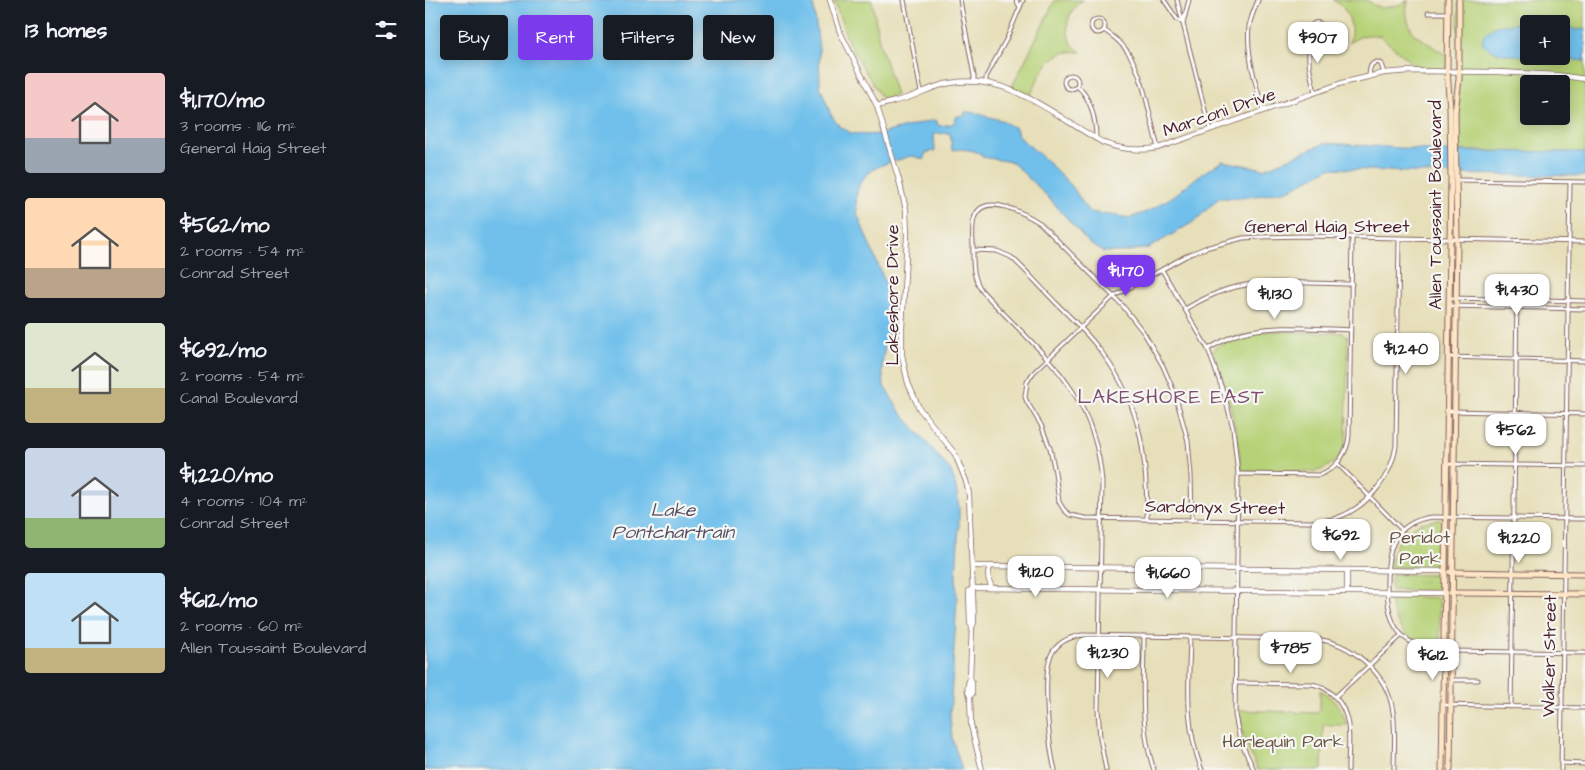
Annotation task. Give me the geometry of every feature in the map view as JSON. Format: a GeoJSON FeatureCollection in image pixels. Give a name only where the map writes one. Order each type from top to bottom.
{"type":"FeatureCollection","features":[{"type":"Feature","properties":{"kind":"main road","name":"Allen Toussaint Boulevard"},"geometry":{"type":"LineString","coordinates":[[1448,0],[1447,70],[1457,201],[1450,770]]}},
{"type":"Feature","properties":{"kind":"main road","name":"Allen Toussaint Boulevard"},"geometry":{"type":"LineString","coordinates":[[1453,148],[1459,71],[1459,0]]}},
{"type":"Feature","properties":{"kind":"main road"},"geometry":{"type":"LineString","coordinates":[[1448,37],[1459,37]]}},
{"type":"Feature","properties":{"kind":"main road","name":"Allen Toussaint Boulevard"},"geometry":{"type":"LineString","coordinates":[[1442,770],[1450,239],[1451,201],[1455,178]]}},
{"type":"Feature","properties":{"kind":"main road"},"geometry":{"type":"LineString","coordinates":[[1451,201],[1457,201]]}},
{"type":"Feature","properties":{"kind":"main road"},"geometry":{"type":"LineString","coordinates":[[1446,490],[1453,490]]}},
{"type":"Feature","properties":{"kind":"main road"},"geometry":{"type":"LineString","coordinates":[[1445,549],[1453,549]]}},
{"type":"Feature","properties":{"kind":"main road"},"geometry":{"type":"LineString","coordinates":[[1445,572],[1585,574]]}},
{"type":"Feature","properties":{"kind":"main road"},"geometry":{"type":"LineString","coordinates":[[1445,593],[1585,594]]}},
{"type":"Feature","properties":{"kind":"main road"},"geometry":{"type":"LineString","coordinates":[[1444,624],[1452,624]]}},
{"type":"Feature","properties":{"kind":"main road"},"geometry":{"type":"LineString","coordinates":[[1443,686],[1451,682]]}},
{"type":"Feature","properties":{"kind":"street","name":"Lakeshore Drive"},"geometry":{"type":"LineString","coordinates":[[830,0],[840,32],[877,106],[885,129],[905,210],[907,227],[902,355],[908,383],[919,408],[955,454],[966,480],[969,494],[974,623],[972,627],[970,678],[972,682],[972,694],[970,696],[971,725],[982,770]]}},
{"type":"Feature","properties":{"kind":"street"},"geometry":{"type":"LineString","coordinates":[[904,0],[921,92]]}},
{"type":"Feature","properties":{"kind":"street"},"geometry":{"type":"LineString","coordinates":[[960,0],[975,76],[974,82]]}},
{"type":"Feature","properties":{"kind":"street"},"geometry":{"type":"LineString","coordinates":[[1016,0],[1020,7]]}},
{"type":"Feature","properties":{"kind":"street"},"geometry":{"type":"LineString","coordinates":[[986,82],[986,77],[1007,38],[1023,0]]}},
{"type":"Feature","properties":{"kind":"street"},"geometry":{"type":"LineString","coordinates":[[1164,0],[1177,19],[1183,23]]}},
{"type":"Feature","properties":{"kind":"street"},"geometry":{"type":"LineString","coordinates":[[1177,0],[1210,130]]}},
{"type":"Feature","properties":{"kind":"street"},"geometry":{"type":"LineString","coordinates":[[1183,23],[1189,0]]}},
{"type":"Feature","properties":{"kind":"street"},"geometry":{"type":"LineString","coordinates":[[1258,0],[1252,16],[1249,38],[1254,76],[1264,111]]}},
{"type":"Feature","properties":{"kind":"street"},"geometry":{"type":"LineString","coordinates":[[1428,13],[1448,13]]}},
{"type":"Feature","properties":{"kind":"street"},"geometry":{"type":"LineString","coordinates":[[1097,19],[1102,20],[1105,26],[1104,30],[1100,33],[1095,32],[1091,27],[1093,22],[1097,19]]}},
{"type":"Feature","properties":{"kind":"street"},"geometry":{"type":"LineString","coordinates":[[1104,30],[1119,41],[1136,66],[1158,148]]}},
{"type":"Feature","properties":{"kind":"street"},"geometry":{"type":"LineString","coordinates":[[1315,34],[1310,46],[1309,63],[1315,93]]}},
{"type":"Feature","properties":{"kind":"street"},"geometry":{"type":"LineString","coordinates":[[1369,76],[1370,66],[1377,62],[1381,64],[1384,73]]}},
{"type":"Feature","properties":{"kind":"street","name":"Marconi Drive"},"geometry":{"type":"LineString","coordinates":[[877,106],[948,83],[986,82],[1011,89],[1096,139],[1114,147],[1129,150],[1158,148],[1342,83],[1384,73],[1447,70],[1531,73],[1585,79]]}},
{"type":"Feature","properties":{"kind":"street"},"geometry":{"type":"LineString","coordinates":[[1077,86],[1071,89],[1068,88],[1064,83],[1066,78],[1069,76],[1075,77],[1078,82],[1077,86],[1088,99],[1096,139]]}},
{"type":"Feature","properties":{"kind":"street"},"geometry":{"type":"LineString","coordinates":[[1455,178],[1585,182]]}},
{"type":"Feature","properties":{"kind":"street","name":"Walker Street"},"geometry":{"type":"LineString","coordinates":[[1561,770],[1570,182]]}},
{"type":"Feature","properties":{"kind":"street"},"geometry":{"type":"LineString","coordinates":[[1106,770],[1102,755],[1099,725],[1101,468],[1092,429],[1073,389],[1048,359],[981,291],[976,282],[973,272],[973,221],[980,209],[987,206],[1009,208],[1029,216],[1040,223],[1113,297],[1134,320],[1149,341],[1163,366],[1175,394],[1188,441],[1192,520]]}},
{"type":"Feature","properties":{"kind":"street","name":"General Haig Street"},"geometry":{"type":"LineString","coordinates":[[1059,502],[1050,448],[1041,425],[1025,397],[1027,382],[1033,373],[1113,297],[1185,256],[1205,248],[1243,238],[1277,236],[1585,242]]}},
{"type":"Feature","properties":{"kind":"street"},"geometry":{"type":"LineString","coordinates":[[1238,474],[1319,475],[1337,463],[1349,444],[1352,238]]}},
{"type":"Feature","properties":{"kind":"street","name":"Sardonyx Street"},"geometry":{"type":"LineString","coordinates":[[1059,502],[1064,510],[1074,516],[1101,518],[1309,522],[1327,520],[1349,512],[1369,496],[1388,472],[1395,454],[1399,239]]}},
{"type":"Feature","properties":{"kind":"street"},"geometry":{"type":"LineString","coordinates":[[973,250],[997,251],[1011,257],[1095,344],[1115,373],[1133,411],[1142,442],[1147,482],[1147,519]]}},
{"type":"Feature","properties":{"kind":"street"},"geometry":{"type":"LineString","coordinates":[[1162,270],[1207,349],[1229,412],[1237,453],[1238,521],[1235,715],[1240,740],[1254,770]]}},
{"type":"Feature","properties":{"kind":"street"},"geometry":{"type":"LineString","coordinates":[[1185,309],[1217,293],[1250,285],[1275,283],[1351,284]]}},
{"type":"Feature","properties":{"kind":"street"},"geometry":{"type":"LineString","coordinates":[[1449,298],[1585,301]]}},
{"type":"Feature","properties":{"kind":"street"},"geometry":{"type":"LineString","coordinates":[[1511,707],[1517,300]]}},
{"type":"Feature","properties":{"kind":"street"},"geometry":{"type":"LineString","coordinates":[[1449,306],[1585,308]]}},
{"type":"Feature","properties":{"kind":"street"},"geometry":{"type":"LineString","coordinates":[[1207,349],[1238,334],[1259,330],[1351,330]]}},
{"type":"Feature","properties":{"kind":"street"},"geometry":{"type":"LineString","coordinates":[[1449,357],[1585,360]]}},
{"type":"Feature","properties":{"kind":"street"},"geometry":{"type":"LineString","coordinates":[[1447,411],[1585,414]]}},
{"type":"Feature","properties":{"kind":"street"},"geometry":{"type":"LineString","coordinates":[[1337,463],[1402,530]]}},
{"type":"Feature","properties":{"kind":"street"},"geometry":{"type":"LineString","coordinates":[[1446,464],[1585,466]]}},
{"type":"Feature","properties":{"kind":"street"},"geometry":{"type":"LineString","coordinates":[[1443,649],[1420,646],[1408,640],[1401,634],[1390,616],[1387,592],[1388,558],[1391,546],[1402,530],[1419,520],[1431,517],[1585,519]]}},
{"type":"Feature","properties":{"kind":"street"},"geometry":{"type":"LineString","coordinates":[[971,566],[1101,566],[1445,572]]}},
{"type":"Feature","properties":{"kind":"street"},"geometry":{"type":"LineString","coordinates":[[990,566],[988,580],[991,588]]}},
{"type":"Feature","properties":{"kind":"street"},"geometry":{"type":"LineString","coordinates":[[1187,590],[1188,568]]}},
{"type":"Feature","properties":{"kind":"street"},"geometry":{"type":"LineString","coordinates":[[1347,570],[1347,591]]}},
{"type":"Feature","properties":{"kind":"street"},"geometry":{"type":"LineString","coordinates":[[973,588],[1445,593]]}},
{"type":"Feature","properties":{"kind":"street"},"geometry":{"type":"LineString","coordinates":[[1335,697],[1401,634]]}},
{"type":"Feature","properties":{"kind":"street"},"geometry":{"type":"LineString","coordinates":[[1055,770],[1049,727],[1048,676],[1050,660],[1058,645],[1068,638],[1082,635],[1326,640],[1349,649],[1369,666],[1386,689],[1393,710],[1394,770]]}},
{"type":"Feature","properties":{"kind":"street"},"geometry":{"type":"LineString","coordinates":[[1144,636],[1143,716],[1147,751],[1154,770]]}},
{"type":"Feature","properties":{"kind":"street"},"geometry":{"type":"LineString","coordinates":[[1190,637],[1190,726],[1193,745],[1202,770]]}},
{"type":"Feature","properties":{"kind":"street"},"geometry":{"type":"LineString","coordinates":[[1451,651],[1585,653]]}},
{"type":"Feature","properties":{"kind":"street"},"geometry":{"type":"LineString","coordinates":[[1451,682],[1478,680]]}},
{"type":"Feature","properties":{"kind":"street"},"geometry":{"type":"LineString","coordinates":[[1235,683],[1311,684],[1326,688],[1343,706],[1348,719],[1348,770]]}},
{"type":"Feature","properties":{"kind":"street"},"geometry":{"type":"LineString","coordinates":[[1443,706],[1585,708]]}},
{"type":"Feature","properties":{"kind":"street"},"geometry":{"type":"LineString","coordinates":[[1561,763],[1585,764]]}},
{"type":"Feature","properties":{"kind":"green space"},"geometry":{"type":"Polygon","coordinates":[[[834,0],[872,0],[879,41],[896,95],[882,99],[849,44],[834,0]]]}},
{"type":"Feature","properties":{"kind":"green space"},"geometry":{"type":"Polygon","coordinates":[[[1055,0],[1083,0],[1071,14],[1068,26],[1069,38],[1072,44],[1081,52],[1060,54],[1053,58],[1042,71],[1029,98],[1011,89],[1055,0]]]}},
{"type":"Feature","properties":{"kind":"green space"},"geometry":{"type":"Polygon","coordinates":[[[1333,0],[1367,0],[1382,8],[1399,5],[1408,0],[1408,22],[1414,34],[1447,56],[1447,71],[1422,71],[1380,36],[1364,36],[1349,43],[1351,24],[1349,18],[1343,8],[1333,0]]]}},
{"type":"Feature","properties":{"kind":"green space"},"geometry":{"type":"Polygon","coordinates":[[[1459,0],[1585,0],[1585,152],[1460,151],[1455,139],[1459,0]]]}},
{"type":"Feature","properties":{"kind":"green space"},"geometry":{"type":"Polygon","coordinates":[[[1271,331],[1344,333],[1348,337],[1346,443],[1337,459],[1323,469],[1311,472],[1245,471],[1241,468],[1231,409],[1223,380],[1212,352],[1216,347],[1230,340],[1271,331]]]}},
{"type":"Feature","properties":{"kind":"green space","name":"Peridot Park"},"geometry":{"type":"Polygon","coordinates":[[[1441,520],[1443,522],[1441,564],[1437,568],[1390,567],[1394,549],[1403,535],[1417,525],[1441,520]]]}},
{"type":"Feature","properties":{"kind":"green space"},"geometry":{"type":"Polygon","coordinates":[[[1393,574],[1438,575],[1439,591],[1391,590],[1393,574]]]}},
{"type":"Feature","properties":{"kind":"green space"},"geometry":{"type":"Polygon","coordinates":[[[1391,595],[1439,598],[1440,645],[1420,644],[1405,632],[1398,624],[1394,615],[1391,595]]]}},
{"type":"Feature","properties":{"kind":"green space","name":"Harlequin Park"},"geometry":{"type":"Polygon","coordinates":[[[1320,690],[1337,705],[1347,725],[1323,725],[1322,770],[1258,770],[1245,742],[1238,710],[1317,713],[1320,710],[1320,690]]]}},
{"type":"Feature","properties":{"kind":"water","name":"Lake Pontchartrain"},"geometry":{"type":"Polygon","coordinates":[[[425,0],[813,0],[819,49],[820,86],[831,115],[839,126],[851,133],[879,134],[934,120],[940,126],[953,124],[957,116],[965,115],[965,112],[1004,121],[1016,128],[1018,136],[1071,185],[1089,212],[1130,218],[1149,211],[1175,195],[1201,174],[1223,161],[1264,169],[1325,143],[1446,151],[1585,152],[1585,176],[1447,174],[1330,168],[1288,190],[1240,198],[1219,198],[1195,221],[1149,248],[1122,252],[1103,252],[1089,243],[1050,199],[1011,162],[982,157],[978,152],[970,150],[952,150],[950,133],[934,134],[935,151],[925,153],[925,159],[913,156],[884,164],[868,173],[859,187],[856,205],[858,216],[887,287],[890,305],[889,331],[882,365],[884,386],[899,410],[951,471],[956,487],[959,525],[950,716],[952,738],[962,770],[425,770],[425,0]]]}},
{"type":"Feature","properties":{"kind":"water"},"geometry":{"type":"Polygon","coordinates":[[[1520,22],[1520,56],[1497,52],[1486,47],[1482,42],[1484,34],[1496,26],[1520,22]]]}},
{"type":"Feature","properties":{"kind":"water"},"geometry":{"type":"Polygon","coordinates":[[[1570,28],[1577,30],[1585,29],[1585,61],[1570,60],[1570,28]]]}},
{"type":"Feature","properties":{"kind":"district","name":"LAKESHORE EAST"},"geometry":{"type":"Point","coordinates":[1171,396]}}]}
